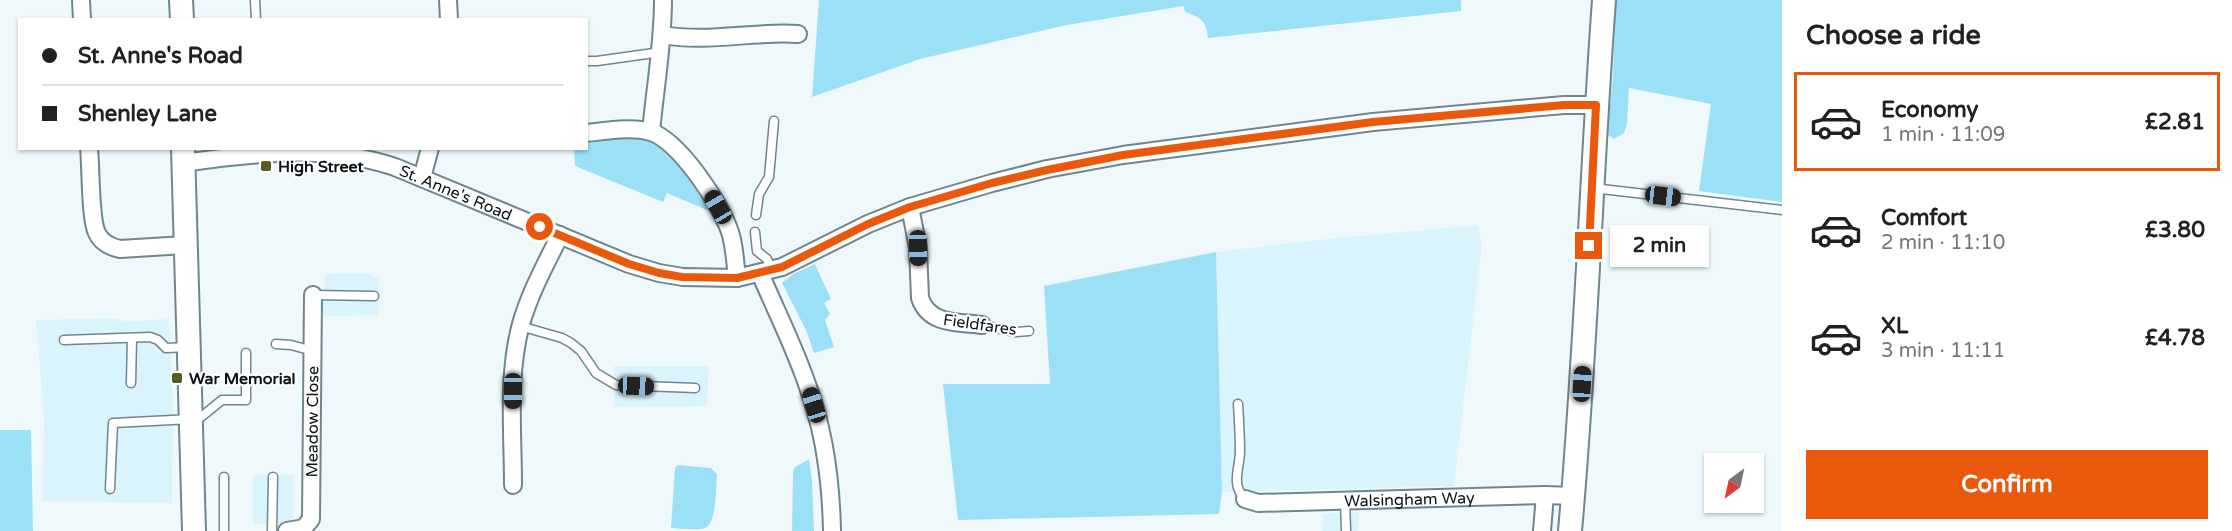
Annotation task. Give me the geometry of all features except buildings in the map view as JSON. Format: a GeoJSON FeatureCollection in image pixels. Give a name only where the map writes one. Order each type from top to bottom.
{"type":"FeatureCollection","features":[{"type":"Feature","properties":{"kind":"main road"},"geometry":{"type":"LineString","coordinates":[[181,0],[182,18]]}},
{"type":"Feature","properties":{"kind":"main road"},"geometry":{"type":"LineString","coordinates":[[1570,531],[1582,384],[1596,105],[1604,0]]}},
{"type":"Feature","properties":{"kind":"main road"},"geometry":{"type":"LineString","coordinates":[[183,156],[194,531]]}},
{"type":"Feature","properties":{"kind":"street"},"geometry":{"type":"LineString","coordinates":[[81,0],[82,18]]}},
{"type":"Feature","properties":{"kind":"street"},"geometry":{"type":"LineString","coordinates":[[448,0],[449,18]]}},
{"type":"Feature","properties":{"kind":"street"},"geometry":{"type":"LineString","coordinates":[[651,132],[655,87],[662,52],[663,0]]}},
{"type":"Feature","properties":{"kind":"street"},"geometry":{"type":"LineString","coordinates":[[663,35],[707,38],[776,32],[798,34]]}},
{"type":"Feature","properties":{"kind":"street","name":"St. Anne's Road"},"geometry":{"type":"LineString","coordinates":[[183,156],[336,151],[369,153],[422,178],[629,264],[682,277],[737,278],[766,272],[910,207],[992,183],[1123,155],[1373,122],[1564,105],[1596,105]]}},
{"type":"Feature","properties":{"kind":"street"},"geometry":{"type":"LineString","coordinates":[[588,133],[628,130],[651,132],[677,149],[710,193],[730,231],[737,278]]}},
{"type":"Feature","properties":{"kind":"street"},"geometry":{"type":"LineString","coordinates":[[89,150],[94,223],[100,238],[112,247],[120,249],[185,245]]}},
{"type":"Feature","properties":{"kind":"street"},"geometry":{"type":"LineString","coordinates":[[422,178],[429,150]]}},
{"type":"Feature","properties":{"kind":"street","name":"Fieldfares"},"geometry":{"type":"LineString","coordinates":[[910,207],[918,248],[922,305],[931,315],[946,321],[982,325]]}},
{"type":"Feature","properties":{"kind":"street"},"geometry":{"type":"LineString","coordinates":[[513,485],[513,364],[520,326],[536,283],[560,235]]}},
{"type":"Feature","properties":{"kind":"street"},"geometry":{"type":"LineString","coordinates":[[766,272],[820,424],[832,503],[832,531]]}},
{"type":"Feature","properties":{"kind":"street","name":"Meadow Close"},"geometry":{"type":"LineString","coordinates":[[287,531],[304,528],[311,519],[313,295]]}},
{"type":"Feature","properties":{"kind":"street"},"geometry":{"type":"LineString","coordinates":[[1542,531],[1545,495]]}},
{"type":"Feature","properties":{"kind":"street","name":"Walsingham Way"},"geometry":{"type":"LineString","coordinates":[[1245,499],[1258,503],[1573,496]]}},
{"type":"Feature","properties":{"kind":"lane"},"geometry":{"type":"LineString","coordinates":[[255,0],[256,18]]}},
{"type":"Feature","properties":{"kind":"lane"},"geometry":{"type":"LineString","coordinates":[[588,60],[597,61],[662,52]]}},
{"type":"Feature","properties":{"kind":"lane"},"geometry":{"type":"LineString","coordinates":[[756,215],[759,194],[770,177],[774,121]]}},
{"type":"Feature","properties":{"kind":"lane"},"geometry":{"type":"LineString","coordinates":[[1592,188],[1782,210]]}},
{"type":"Feature","properties":{"kind":"lane"},"geometry":{"type":"LineString","coordinates":[[755,232],[757,251],[767,259],[766,272]]}},
{"type":"Feature","properties":{"kind":"lane"},"geometry":{"type":"LineString","coordinates":[[313,295],[374,296]]}},
{"type":"Feature","properties":{"kind":"lane","name":"Fieldfares"},"geometry":{"type":"LineString","coordinates":[[982,325],[1016,332],[1029,330]]}},
{"type":"Feature","properties":{"kind":"lane"},"geometry":{"type":"LineString","coordinates":[[520,326],[562,338],[571,343],[581,351],[596,373],[616,385],[695,388]]}},
{"type":"Feature","properties":{"kind":"lane"},"geometry":{"type":"LineString","coordinates":[[131,383],[132,338]]}},
{"type":"Feature","properties":{"kind":"lane"},"geometry":{"type":"LineString","coordinates":[[64,340],[150,338],[158,340],[166,348],[188,347]]}},
{"type":"Feature","properties":{"kind":"lane"},"geometry":{"type":"LineString","coordinates":[[276,344],[291,345],[313,351]]}},
{"type":"Feature","properties":{"kind":"lane"},"geometry":{"type":"LineString","coordinates":[[110,489],[113,423],[192,419],[201,417],[222,400],[246,400],[246,353]]}},
{"type":"Feature","properties":{"kind":"lane"},"geometry":{"type":"LineString","coordinates":[[1238,404],[1240,457],[1236,477],[1238,489],[1245,499]]}},
{"type":"Feature","properties":{"kind":"lane"},"geometry":{"type":"LineString","coordinates":[[224,477],[224,531]]}},
{"type":"Feature","properties":{"kind":"lane"},"geometry":{"type":"LineString","coordinates":[[272,531],[273,477]]}},
{"type":"Feature","properties":{"kind":"lane"},"geometry":{"type":"LineString","coordinates":[[1346,500],[1346,531]]}},
{"type":"Feature","properties":{"kind":"shaded area"},"geometry":{"type":"Polygon","coordinates":[[[819,0],[1461,0],[1461,11],[1208,38],[1202,21],[1185,12],[1184,6],[1067,25],[920,59],[812,97],[819,0]]]}},
{"type":"Feature","properties":{"kind":"shaded area"},"geometry":{"type":"Polygon","coordinates":[[[1616,0],[1782,0],[1782,202],[1699,191],[1711,104],[1629,88],[1627,124],[1624,133],[1614,139],[1607,134],[1613,76],[1616,0]]]}},
{"type":"Feature","properties":{"kind":"shaded area"},"geometry":{"type":"Polygon","coordinates":[[[617,137],[641,139],[658,145],[673,156],[688,174],[709,211],[667,193],[663,202],[575,166],[574,150],[588,150],[588,140],[617,137]]]}},
{"type":"Feature","properties":{"kind":"shaded area"},"geometry":{"type":"Polygon","coordinates":[[[1478,225],[1482,244],[1454,486],[1222,492],[1216,252],[1478,225]]]}},
{"type":"Feature","properties":{"kind":"shaded area"},"geometry":{"type":"Polygon","coordinates":[[[1216,252],[1222,492],[1219,514],[958,520],[943,384],[1050,384],[1044,286],[1216,252]]]}},
{"type":"Feature","properties":{"kind":"shaded area"},"geometry":{"type":"Polygon","coordinates":[[[815,264],[831,299],[824,303],[830,314],[825,320],[834,347],[814,353],[806,330],[782,283],[793,274],[815,264]]]}},
{"type":"Feature","properties":{"kind":"shaded area"},"geometry":{"type":"Polygon","coordinates":[[[367,273],[379,278],[378,315],[321,316],[321,302],[325,300],[325,274],[367,273]]]}},
{"type":"Feature","properties":{"kind":"shaded area"},"geometry":{"type":"Polygon","coordinates":[[[117,318],[123,322],[169,319],[173,400],[172,503],[42,501],[44,418],[36,320],[117,318]]]}},
{"type":"Feature","properties":{"kind":"shaded area"},"geometry":{"type":"Polygon","coordinates":[[[614,366],[709,366],[707,406],[614,407],[614,366]]]}},
{"type":"Feature","properties":{"kind":"shaded area"},"geometry":{"type":"Polygon","coordinates":[[[0,430],[31,430],[33,531],[0,531],[0,430]]]}},
{"type":"Feature","properties":{"kind":"shaded area"},"geometry":{"type":"Polygon","coordinates":[[[809,459],[814,531],[792,531],[794,468],[809,459]]]}},
{"type":"Feature","properties":{"kind":"shaded area"},"geometry":{"type":"Polygon","coordinates":[[[678,465],[711,468],[717,474],[714,512],[709,525],[705,528],[671,528],[675,468],[678,465]]]}},
{"type":"Feature","properties":{"kind":"shaded area"},"geometry":{"type":"Polygon","coordinates":[[[253,475],[294,475],[293,524],[253,524],[253,475]]]}},
{"type":"Feature","properties":{"kind":"shaded area"},"geometry":{"type":"Polygon","coordinates":[[[1359,512],[1358,531],[1322,531],[1323,514],[1359,512]]]}},
{"type":"Feature","properties":{"kind":"place","name":"High Street"},"geometry":{"type":"Point","coordinates":[266,166]}},
{"type":"Feature","properties":{"kind":"place","name":"War Memorial"},"geometry":{"type":"Point","coordinates":[177,378]}},
{"type":"Feature","properties":{"kind":"route"},"geometry":{"type":"LineString","coordinates":[[540,227],[629,264],[659,273],[682,277],[737,278],[782,267],[868,224],[910,207],[1047,170],[1123,155],[1277,133],[1564,105],[1596,105],[1589,246]]}}]}
